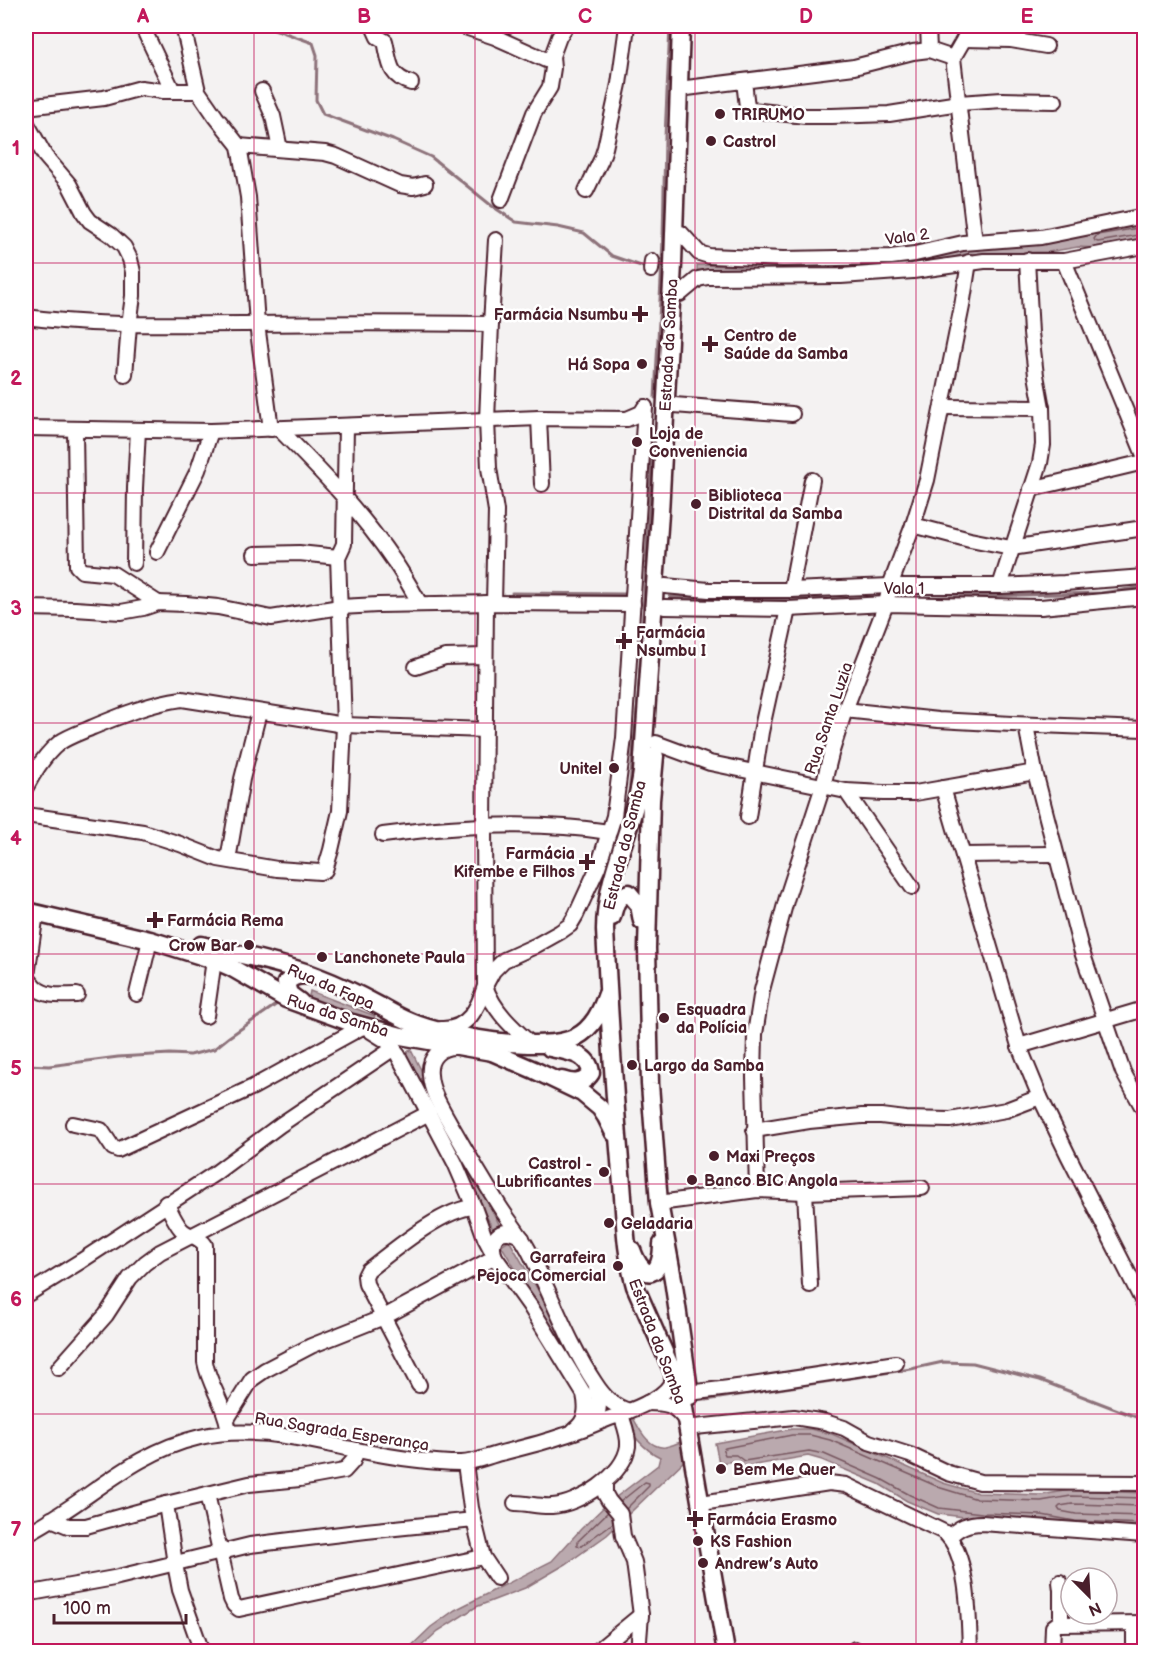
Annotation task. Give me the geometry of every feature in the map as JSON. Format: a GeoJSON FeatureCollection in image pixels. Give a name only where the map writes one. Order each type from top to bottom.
{"type":"FeatureCollection","features":[{"type":"Feature","properties":{"kind":"main road","name":"Estrada da Samba"},"geometry":{"type":"LineString","coordinates":[[681,26],[673,254],[660,513],[642,772],[637,801],[608,894],[605,912],[619,1154],[631,1272],[672,1370],[692,1430]]}},
{"type":"Feature","properties":{"kind":"main road","name":"Estrada da Samba"},"geometry":{"type":"LineString","coordinates":[[690,26],[680,294],[664,607],[651,801],[647,948],[650,1084],[659,1203],[673,1279],[692,1430],[726,1652]]}},
{"type":"Feature","properties":{"kind":"main road"},"geometry":{"type":"LineString","coordinates":[[606,948],[616,902],[621,895],[629,893],[639,904],[647,948]]}},
{"type":"Feature","properties":{"kind":"main road","name":"Rua da Samba"},"geometry":{"type":"LineString","coordinates":[[29,909],[150,940],[214,960],[276,994],[357,1025],[401,1036],[492,1052],[582,1093],[600,1108],[613,1129],[619,1154]]}},
{"type":"Feature","properties":{"kind":"main road","name":"Rua da Fapa"},"geometry":{"type":"LineString","coordinates":[[29,909],[99,921],[270,962],[326,980],[407,1021],[442,1033],[461,1036],[531,1044],[562,1043],[582,1034],[588,1028],[599,1014],[608,988]]}},
{"type":"Feature","properties":{"kind":"main road"},"geometry":{"type":"LineString","coordinates":[[317,1010],[293,998],[286,983],[301,975],[326,980]]}},
{"type":"Feature","properties":{"kind":"main road"},"geometry":{"type":"LineString","coordinates":[[531,1044],[574,1053],[590,1065],[591,1073],[586,1079],[576,1083],[534,1070]]}},
{"type":"Feature","properties":{"kind":"main road"},"geometry":{"type":"LineString","coordinates":[[626,1232],[640,1268],[651,1272],[659,1265],[662,1252],[662,1225]]}},
{"type":"Feature","properties":{"kind":"main road","name":"Estrada da Samba"},"geometry":{"type":"LineString","coordinates":[[698,1461],[708,1502],[733,1652]]}},
{"type":"Feature","properties":{"kind":"street"},"geometry":{"type":"LineString","coordinates":[[142,26],[173,91]]}},
{"type":"Feature","properties":{"kind":"street"},"geometry":{"type":"LineString","coordinates":[[183,26],[198,91],[239,146],[248,197],[258,324],[274,429],[308,458],[372,531],[394,561],[420,604]]}},
{"type":"Feature","properties":{"kind":"street"},"geometry":{"type":"LineString","coordinates":[[374,26],[378,37],[385,41],[396,76],[411,83]]}},
{"type":"Feature","properties":{"kind":"street"},"geometry":{"type":"LineString","coordinates":[[449,26],[454,26]]}},
{"type":"Feature","properties":{"kind":"street"},"geometry":{"type":"LineString","coordinates":[[462,26],[495,37],[546,60],[552,56]]}},
{"type":"Feature","properties":{"kind":"street"},"geometry":{"type":"LineString","coordinates":[[501,200],[534,112],[550,87],[554,68],[552,56],[566,26]]}},
{"type":"Feature","properties":{"kind":"street"},"geometry":{"type":"LineString","coordinates":[[586,191],[605,148],[619,84],[627,26]]}},
{"type":"Feature","properties":{"kind":"street"},"geometry":{"type":"LineString","coordinates":[[928,26],[929,50]]}},
{"type":"Feature","properties":{"kind":"street"},"geometry":{"type":"LineString","coordinates":[[969,26],[953,58],[975,242]]}},
{"type":"Feature","properties":{"kind":"street"},"geometry":{"type":"LineString","coordinates":[[964,39],[1011,40],[1046,46]]}},
{"type":"Feature","properties":{"kind":"street"},"geometry":{"type":"LineString","coordinates":[[687,88],[854,67],[929,50],[953,58]]}},
{"type":"Feature","properties":{"kind":"street"},"geometry":{"type":"LineString","coordinates":[[744,81],[747,107],[752,110],[782,114],[832,116],[890,114],[959,103],[1055,100]]}},
{"type":"Feature","properties":{"kind":"street"},"geometry":{"type":"LineString","coordinates":[[26,107],[104,98],[141,87],[198,91]]}},
{"type":"Feature","properties":{"kind":"street"},"geometry":{"type":"LineString","coordinates":[[262,91],[273,116],[280,149]]}},
{"type":"Feature","properties":{"kind":"street"},"geometry":{"type":"LineString","coordinates":[[26,122],[45,156],[69,184],[90,221],[124,247],[130,259],[133,272],[133,296],[125,375]]}},
{"type":"Feature","properties":{"kind":"street"},"geometry":{"type":"LineString","coordinates":[[239,146],[307,151],[336,156],[388,180],[410,187],[425,184]]}},
{"type":"Feature","properties":{"kind":"street","name":"Vala 2"},"geometry":{"type":"LineString","coordinates":[[681,233],[699,253],[709,256],[783,260],[891,257],[963,243],[1041,237],[1144,216]]}},
{"type":"Feature","properties":{"kind":"street"},"geometry":{"type":"LineString","coordinates":[[424,1027],[455,1029],[464,1023],[478,1007],[485,986],[485,656],[496,511],[489,468],[487,420],[496,240]]}},
{"type":"Feature","properties":{"kind":"street","name":"Vala 2"},"geometry":{"type":"LineString","coordinates":[[680,294],[698,279],[708,277],[841,276],[913,271],[969,262],[1064,261],[1144,246]]}},
{"type":"Feature","properties":{"kind":"street"},"geometry":{"type":"LineString","coordinates":[[1000,586],[1040,463],[1043,446],[1042,408],[1035,375],[1027,260]]}},
{"type":"Feature","properties":{"kind":"street"},"geometry":{"type":"LineString","coordinates":[[1064,261],[1144,455]]}},
{"type":"Feature","properties":{"kind":"street","name":"Rua Santa Luzia"},"geometry":{"type":"LineString","coordinates":[[757,1190],[754,1130],[755,1034],[762,990],[787,897],[845,710],[913,525],[927,480],[969,262]]}},
{"type":"Feature","properties":{"kind":"street"},"geometry":{"type":"LineString","coordinates":[[26,317],[129,325],[378,322],[491,324]]}},
{"type":"Feature","properties":{"kind":"street"},"geometry":{"type":"LineString","coordinates":[[674,405],[792,414]]}},
{"type":"Feature","properties":{"kind":"street"},"geometry":{"type":"LineString","coordinates":[[942,406],[1042,408]]}},
{"type":"Feature","properties":{"kind":"street","name":"Estrada da Samba"},"geometry":{"type":"LineString","coordinates":[[485,986],[493,971],[504,960],[535,946],[570,925],[598,867],[616,807],[621,768],[645,407],[641,413],[627,418]]}},
{"type":"Feature","properties":{"kind":"street"},"geometry":{"type":"LineString","coordinates":[[1131,419],[1144,415]]}},
{"type":"Feature","properties":{"kind":"street"},"geometry":{"type":"LineString","coordinates":[[539,418],[542,484]]}},
{"type":"Feature","properties":{"kind":"street"},"geometry":{"type":"LineString","coordinates":[[26,428],[211,431],[539,418],[627,418],[639,429],[643,438]]}},
{"type":"Feature","properties":{"kind":"street"},"geometry":{"type":"LineString","coordinates":[[26,815],[142,832],[228,860],[277,869],[320,872],[325,870],[332,850],[340,811],[344,725],[338,556],[344,544],[346,426]]}},
{"type":"Feature","properties":{"kind":"street"},"geometry":{"type":"LineString","coordinates":[[75,430],[77,566],[82,570],[113,574],[158,603]]}},
{"type":"Feature","properties":{"kind":"street"},"geometry":{"type":"LineString","coordinates":[[134,563],[138,430]]}},
{"type":"Feature","properties":{"kind":"street"},"geometry":{"type":"LineString","coordinates":[[157,552],[198,470],[211,431]]}},
{"type":"Feature","properties":{"kind":"street"},"geometry":{"type":"LineString","coordinates":[[1030,489],[1144,462]]}},
{"type":"Feature","properties":{"kind":"street"},"geometry":{"type":"LineString","coordinates":[[791,590],[812,480]]}},
{"type":"Feature","properties":{"kind":"street"},"geometry":{"type":"LineString","coordinates":[[913,525],[1011,548],[1144,528]]}},
{"type":"Feature","properties":{"kind":"street"},"geometry":{"type":"LineString","coordinates":[[255,554],[299,553],[338,556]]}},
{"type":"Feature","properties":{"kind":"street","name":"Vala 1"},"geometry":{"type":"LineString","coordinates":[[664,607],[788,609],[888,595],[1144,577]]}},
{"type":"Feature","properties":{"kind":"street","name":"Vala 1"},"geometry":{"type":"LineString","coordinates":[[665,586],[709,590],[791,590],[888,595],[1041,607],[1144,597]]}},
{"type":"Feature","properties":{"kind":"street"},"geometry":{"type":"LineString","coordinates":[[26,608],[121,612],[158,603],[218,607],[270,618],[340,607],[378,604],[633,598]]}},
{"type":"Feature","properties":{"kind":"street"},"geometry":{"type":"LineString","coordinates":[[748,817],[761,732],[788,609]]}},
{"type":"Feature","properties":{"kind":"street"},"geometry":{"type":"LineString","coordinates":[[416,667],[445,657],[485,656]]}},
{"type":"Feature","properties":{"kind":"street"},"geometry":{"type":"LineString","coordinates":[[26,788],[33,773],[51,751],[69,737],[122,715],[182,699],[344,725],[485,730]]}},
{"type":"Feature","properties":{"kind":"street"},"geometry":{"type":"LineString","coordinates":[[845,710],[938,720],[1144,729]]}},
{"type":"Feature","properties":{"kind":"street"},"geometry":{"type":"LineString","coordinates":[[228,860],[242,779],[259,712]]}},
{"type":"Feature","properties":{"kind":"street"},"geometry":{"type":"LineString","coordinates":[[1026,725],[1055,854],[1081,949],[1123,1072],[1144,1110]]}},
{"type":"Feature","properties":{"kind":"street"},"geometry":{"type":"LineString","coordinates":[[656,743],[710,763],[846,791],[915,793],[1035,772]]}},
{"type":"Feature","properties":{"kind":"street"},"geometry":{"type":"LineString","coordinates":[[943,788],[1019,1046],[1040,1097],[1144,1304]]}},
{"type":"Feature","properties":{"kind":"street"},"geometry":{"type":"LineString","coordinates":[[846,791],[912,887]]}},
{"type":"Feature","properties":{"kind":"street"},"geometry":{"type":"LineString","coordinates":[[383,835],[484,826],[558,826],[609,832]]}},
{"type":"Feature","properties":{"kind":"street"},"geometry":{"type":"LineString","coordinates":[[963,855],[1055,854]]}},
{"type":"Feature","properties":{"kind":"street"},"geometry":{"type":"LineString","coordinates":[[29,909],[26,976],[34,986],[51,996],[77,995]]}},
{"type":"Feature","properties":{"kind":"street"},"geometry":{"type":"LineString","coordinates":[[137,994],[150,940]]}},
{"type":"Feature","properties":{"kind":"street"},"geometry":{"type":"LineString","coordinates":[[206,1016],[214,960]]}},
{"type":"Feature","properties":{"kind":"street"},"geometry":{"type":"LineString","coordinates":[[485,986],[506,1020],[531,1044]]}},
{"type":"Feature","properties":{"kind":"street"},"geometry":{"type":"LineString","coordinates":[[1019,1046],[1144,1009]]}},
{"type":"Feature","properties":{"kind":"street"},"geometry":{"type":"LineString","coordinates":[[73,1124],[101,1130],[113,1148],[118,1150],[253,1087],[357,1025],[378,1034],[394,1048],[429,1113],[454,1163],[495,1257],[531,1306],[584,1394],[587,1406],[582,1422],[578,1428],[564,1436]]}},
{"type":"Feature","properties":{"kind":"street"},"geometry":{"type":"LineString","coordinates":[[465,1047],[449,1047],[434,1056],[430,1068],[431,1081],[440,1105],[498,1203],[522,1238],[560,1320],[594,1382],[607,1399],[625,1413],[628,1448],[604,1489],[620,1514],[623,1536],[634,1562],[641,1615],[638,1652]]}},
{"type":"Feature","properties":{"kind":"street"},"geometry":{"type":"LineString","coordinates":[[26,1295],[229,1164],[280,1125],[394,1048]]}},
{"type":"Feature","properties":{"kind":"street"},"geometry":{"type":"LineString","coordinates":[[754,1130],[809,1121],[862,1116],[950,1120],[1006,1110],[1040,1097]]}},
{"type":"Feature","properties":{"kind":"street"},"geometry":{"type":"LineString","coordinates":[[58,1368],[105,1315],[130,1278],[145,1263],[173,1245],[195,1236],[429,1113]]}},
{"type":"Feature","properties":{"kind":"street"},"geometry":{"type":"LineString","coordinates":[[659,1203],[757,1190],[805,1192],[922,1188]]}},
{"type":"Feature","properties":{"kind":"street"},"geometry":{"type":"LineString","coordinates":[[805,1192],[810,1285]]}},
{"type":"Feature","properties":{"kind":"street"},"geometry":{"type":"LineString","coordinates":[[166,1203],[182,1230],[203,1241],[206,1250],[206,1370],[228,1426]]}},
{"type":"Feature","properties":{"kind":"street"},"geometry":{"type":"LineString","coordinates":[[419,1384],[365,1276],[368,1270],[399,1246],[440,1219],[467,1207],[474,1207]]}},
{"type":"Feature","properties":{"kind":"street"},"geometry":{"type":"LineString","coordinates":[[495,1257],[493,1243],[498,1235],[512,1232],[522,1238]]}},
{"type":"Feature","properties":{"kind":"street"},"geometry":{"type":"LineString","coordinates":[[228,1426],[252,1379],[265,1370],[311,1346],[384,1317],[495,1257]]}},
{"type":"Feature","properties":{"kind":"street"},"geometry":{"type":"LineString","coordinates":[[689,1393],[896,1363]]}},
{"type":"Feature","properties":{"kind":"street","name":"Rua Sagrada Esperança"},"geometry":{"type":"LineString","coordinates":[[26,1534],[133,1463],[174,1445],[228,1426],[419,1460],[465,1463],[564,1436],[625,1413],[656,1399],[666,1391],[672,1380],[672,1370]]}},
{"type":"Feature","properties":{"kind":"street"},"geometry":{"type":"LineString","coordinates":[[584,1428],[591,1423],[599,1409],[600,1403],[594,1382]]}},
{"type":"Feature","properties":{"kind":"street"},"geometry":{"type":"LineString","coordinates":[[645,1403],[671,1405],[680,1412],[692,1430],[794,1417],[825,1422],[844,1428],[869,1442],[910,1455],[948,1473],[980,1482],[1144,1482]]}},
{"type":"Feature","properties":{"kind":"street"},"geometry":{"type":"LineString","coordinates":[[51,1519],[68,1526],[86,1526],[249,1484],[300,1479],[344,1471],[353,1461],[357,1450]]}},
{"type":"Feature","properties":{"kind":"street"},"geometry":{"type":"LineString","coordinates":[[465,1463],[474,1520],[483,1557],[497,1578]]}},
{"type":"Feature","properties":{"kind":"street"},"geometry":{"type":"LineString","coordinates":[[515,1503],[560,1505],[573,1501],[606,1483]]}},
{"type":"Feature","properties":{"kind":"street"},"geometry":{"type":"LineString","coordinates":[[708,1502],[839,1483],[944,1532],[954,1543],[965,1581],[970,1652]]}},
{"type":"Feature","properties":{"kind":"street"},"geometry":{"type":"LineString","coordinates":[[207,1494],[231,1599],[239,1609],[483,1557]]}},
{"type":"Feature","properties":{"kind":"street"},"geometry":{"type":"LineString","coordinates":[[166,1504],[180,1590],[202,1652]]}},
{"type":"Feature","properties":{"kind":"street"},"geometry":{"type":"LineString","coordinates":[[26,1594],[114,1578],[250,1545],[474,1520]]}},
{"type":"Feature","properties":{"kind":"street"},"geometry":{"type":"LineString","coordinates":[[949,1536],[966,1525],[982,1523],[1144,1535]]}},
{"type":"Feature","properties":{"kind":"street"},"geometry":{"type":"LineString","coordinates":[[596,1652],[641,1615]]}},
{"type":"Feature","properties":{"kind":"street"},"geometry":{"type":"LineString","coordinates":[[1052,1652],[1053,1627],[1059,1624]]}},
{"type":"Feature","properties":{"kind":"street"},"geometry":{"type":"LineString","coordinates":[[1119,1624],[1139,1624],[1134,1652]]}},
{"type":"Feature","properties":{"kind":"water"},"geometry":{"type":"Polygon","coordinates":[[[1144,220],[1144,239],[1099,248],[1078,247],[1048,252],[965,254],[917,267],[833,272],[697,270],[697,265],[739,266],[741,263],[1076,237],[1096,229],[1144,220]]]}},
{"type":"Feature","properties":{"kind":"water"},"geometry":{"type":"Polygon","coordinates":[[[310,991],[375,1016],[371,1024],[308,1001],[310,991]]]}},
{"type":"Feature","properties":{"kind":"water"},"geometry":{"type":"Polygon","coordinates":[[[411,1050],[502,1230],[495,1233],[404,1053],[411,1050]]]}},
{"type":"Feature","properties":{"kind":"water"},"geometry":{"type":"Polygon","coordinates":[[[509,1240],[597,1392],[591,1396],[501,1245],[509,1240]]]}},
{"type":"Feature","properties":{"kind":"water"},"geometry":{"type":"Polygon","coordinates":[[[632,1416],[641,1432],[654,1445],[665,1447],[683,1441],[685,1460],[607,1535],[566,1564],[525,1588],[476,1607],[438,1631],[416,1651],[405,1652],[431,1627],[455,1610],[552,1561],[607,1504],[658,1465],[660,1457],[643,1446],[623,1420],[632,1416]]]}},
{"type":"Feature","properties":{"kind":"water"},"geometry":{"type":"Polygon","coordinates":[[[792,1429],[810,1429],[832,1434],[943,1483],[978,1493],[1041,1495],[1071,1490],[1144,1493],[1144,1530],[938,1514],[907,1501],[879,1484],[808,1456],[737,1468],[736,1461],[719,1463],[715,1443],[792,1429]]]}},
{"type":"Feature","properties":{"kind":"waterway"},"geometry":{"type":"LineString","coordinates":[[270,26],[313,43],[317,55],[316,100],[323,114],[431,157],[492,206],[516,222],[584,233],[612,256],[644,267]]}},
{"type":"Feature","properties":{"kind":"waterway"},"geometry":{"type":"LineString","coordinates":[[655,398],[670,26]]}},
{"type":"Feature","properties":{"kind":"waterway"},"geometry":{"type":"LineString","coordinates":[[629,795],[638,702],[653,439]]}},
{"type":"Feature","properties":{"kind":"waterway"},"geometry":{"type":"LineString","coordinates":[[905,598],[1101,593],[1144,587]]}},
{"type":"Feature","properties":{"kind":"waterway"},"geometry":{"type":"LineString","coordinates":[[512,593],[624,594]]}},
{"type":"Feature","properties":{"kind":"waterway"},"geometry":{"type":"LineString","coordinates":[[670,597],[851,599]]}},
{"type":"Feature","properties":{"kind":"waterway"},"geometry":{"type":"LineString","coordinates":[[622,820],[625,810]]}},
{"type":"Feature","properties":{"kind":"waterway"},"geometry":{"type":"LineString","coordinates":[[26,1065],[49,1066],[118,1057],[190,1055],[214,1049],[280,1002]]}},
{"type":"Feature","properties":{"kind":"waterway"},"geometry":{"type":"LineString","coordinates":[[706,1400],[911,1369],[943,1362],[973,1363],[1040,1380],[1144,1420]]}},
{"type":"Feature","properties":{"kind":"place","name":"TRIRUMO"},"geometry":{"type":"Point","coordinates":[720,114]}},
{"type":"Feature","properties":{"kind":"place","name":"Castrol"},"geometry":{"type":"Point","coordinates":[711,141]}},
{"type":"Feature","properties":{"kind":"place","name":"Farmácia Nsumbu"},"geometry":{"type":"Point","coordinates":[640,314]}},
{"type":"Feature","properties":{"kind":"place","name":"Centro de Saúde da Samba"},"geometry":{"type":"Point","coordinates":[710,344]}},
{"type":"Feature","properties":{"kind":"place","name":"Há Sopa"},"geometry":{"type":"Point","coordinates":[642,364]}},
{"type":"Feature","properties":{"kind":"place","name":"Loja de Conveniencia"},"geometry":{"type":"Point","coordinates":[637,442]}},
{"type":"Feature","properties":{"kind":"place","name":"Biblioteca Distrital da Samba"},"geometry":{"type":"Point","coordinates":[696,504]}},
{"type":"Feature","properties":{"kind":"place","name":"Farmácia Nsumbu I"},"geometry":{"type":"Point","coordinates":[624,641]}},
{"type":"Feature","properties":{"kind":"place","name":"Unitel"},"geometry":{"type":"Point","coordinates":[614,768]}},
{"type":"Feature","properties":{"kind":"place","name":"Farmácia Kifembe e Filhos"},"geometry":{"type":"Point","coordinates":[587,862]}},
{"type":"Feature","properties":{"kind":"place","name":"Farmácia Rema"},"geometry":{"type":"Point","coordinates":[155,920]}},
{"type":"Feature","properties":{"kind":"place","name":"Crow Bar"},"geometry":{"type":"Point","coordinates":[249,945]}},
{"type":"Feature","properties":{"kind":"place","name":"Lanchonete Paula"},"geometry":{"type":"Point","coordinates":[322,957]}},
{"type":"Feature","properties":{"kind":"place","name":"Esquadra da Polícia"},"geometry":{"type":"Point","coordinates":[664,1018]}},
{"type":"Feature","properties":{"kind":"place","name":"Largo da Samba"},"geometry":{"type":"Point","coordinates":[632,1065]}},
{"type":"Feature","properties":{"kind":"place","name":"Maxi Preços"},"geometry":{"type":"Point","coordinates":[714,1156]}},
{"type":"Feature","properties":{"kind":"place","name":"Castrol - Lubrificantes"},"geometry":{"type":"Point","coordinates":[604,1172]}},
{"type":"Feature","properties":{"kind":"place","name":"Banco BIC Angola"},"geometry":{"type":"Point","coordinates":[692,1180]}},
{"type":"Feature","properties":{"kind":"place","name":"Geladaria"},"geometry":{"type":"Point","coordinates":[609,1223]}},
{"type":"Feature","properties":{"kind":"place","name":"Garrafeira Pejoca Comercial"},"geometry":{"type":"Point","coordinates":[618,1266]}},
{"type":"Feature","properties":{"kind":"place","name":"Bem Me Quer"},"geometry":{"type":"Point","coordinates":[721,1469]}},
{"type":"Feature","properties":{"kind":"place","name":"Farmácia Erasmo"},"geometry":{"type":"Point","coordinates":[695,1519]}},
{"type":"Feature","properties":{"kind":"place","name":"KS Fashion"},"geometry":{"type":"Point","coordinates":[698,1541]}},
{"type":"Feature","properties":{"kind":"place","name":"Andrew’s Auto"},"geometry":{"type":"Point","coordinates":[703,1563]}}]}
